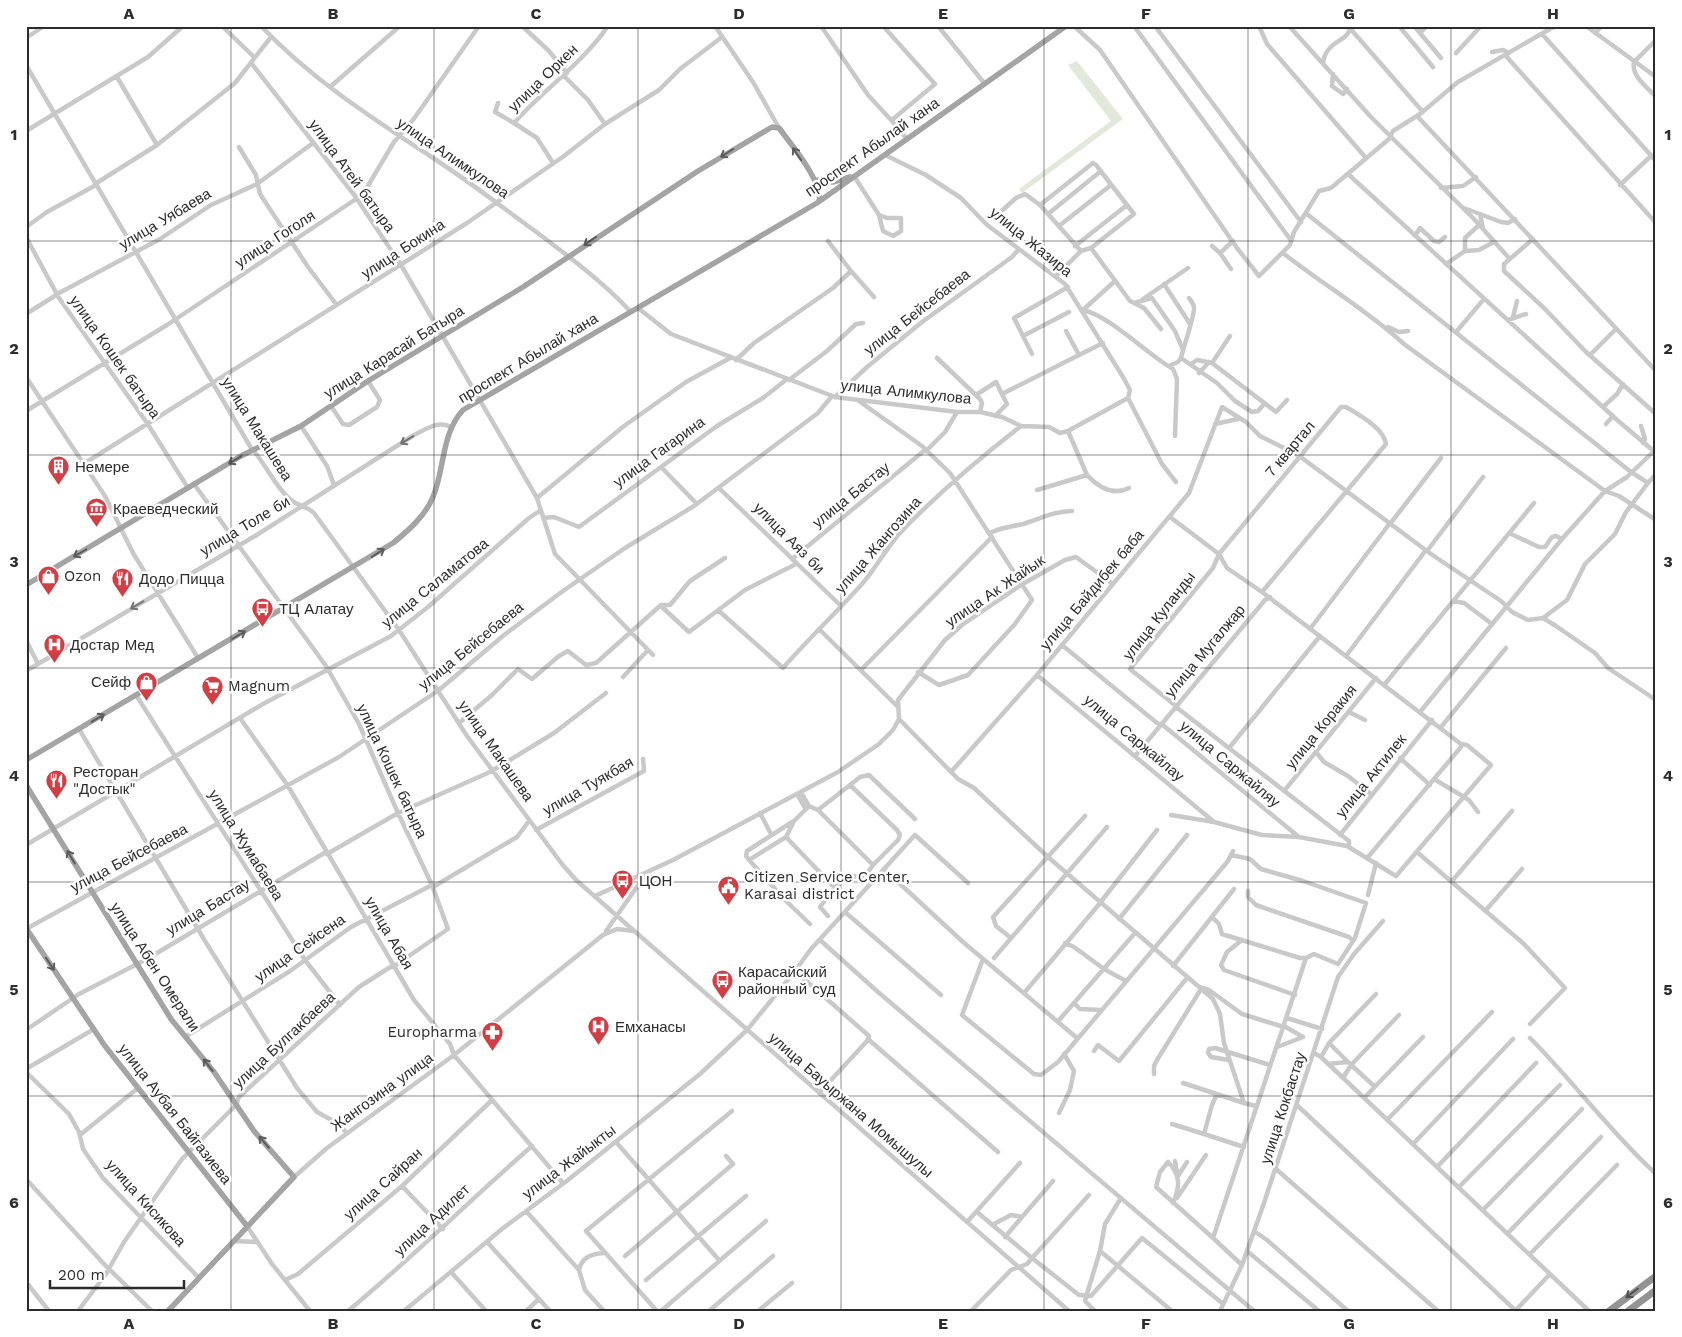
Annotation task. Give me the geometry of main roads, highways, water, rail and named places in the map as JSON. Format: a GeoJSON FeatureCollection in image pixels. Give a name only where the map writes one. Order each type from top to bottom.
{"type":"FeatureCollection","features":[{"type":"Feature","properties":{"kind":"highway"},"geometry":{"type":"LineString","coordinates":[[1609,1311],[1656,1276]]}},
{"type":"Feature","properties":{"kind":"highway"},"geometry":{"type":"LineString","coordinates":[[1628,1311],[1656,1290]]}},
{"type":"Feature","properties":{"kind":"main road","name":"проспект Абылай хана"},"geometry":{"type":"LineString","coordinates":[[26,760],[393,543],[415,523],[426,509],[435,491],[451,427],[463,410],[819,201],[1066,26]]}},
{"type":"Feature","properties":{"kind":"main road","name":"улица Карасай Батыра"},"geometry":{"type":"LineString","coordinates":[[26,585],[253,450],[301,426],[368,381],[569,257],[645,204],[769,129],[779,128],[816,180]]}},
{"type":"Feature","properties":{"kind":"main road"},"geometry":{"type":"LineString","coordinates":[[819,201],[821,195],[816,180],[833,182],[854,175]]}},
{"type":"Feature","properties":{"kind":"main road","name":"улица Абен Омерали"},"geometry":{"type":"LineString","coordinates":[[26,785],[171,1019],[259,1137],[294,1177],[247,1226]]}},
{"type":"Feature","properties":{"kind":"main road","name":"улица Аубая Байгазиева"},"geometry":{"type":"LineString","coordinates":[[26,929],[94,1029],[247,1226]]}},
{"type":"Feature","properties":{"kind":"main road"},"geometry":{"type":"LineString","coordinates":[[168,1311],[247,1226]]}},
{"type":"Feature","properties":{"kind":"place","name":"Немере"},"geometry":{"type":"Point","coordinates":[59,486]}},
{"type":"Feature","properties":{"kind":"place","name":"Краеведческий"},"geometry":{"type":"Point","coordinates":[97,528]}},
{"type":"Feature","properties":{"kind":"place","name":"Ozon"},"geometry":{"type":"Point","coordinates":[48,595]}},
{"type":"Feature","properties":{"kind":"place","name":"Додо Пицца"},"geometry":{"type":"Point","coordinates":[123,598]}},
{"type":"Feature","properties":{"kind":"place","name":"ТЦ Алатау"},"geometry":{"type":"Point","coordinates":[263,628]}},
{"type":"Feature","properties":{"kind":"place","name":"Достар Мед"},"geometry":{"type":"Point","coordinates":[54,664]}},
{"type":"Feature","properties":{"kind":"place","name":"Сейф"},"geometry":{"type":"Point","coordinates":[147,701]}},
{"type":"Feature","properties":{"kind":"place","name":"Magnum"},"geometry":{"type":"Point","coordinates":[212,705]}},
{"type":"Feature","properties":{"kind":"place","name":"Ресторан \"Достык\""},"geometry":{"type":"Point","coordinates":[57,800]}},
{"type":"Feature","properties":{"kind":"place","name":"ЦОН"},"geometry":{"type":"Point","coordinates":[623,900]}},
{"type":"Feature","properties":{"kind":"place","name":"Citizen Service Center, Karasai district"},"geometry":{"type":"Point","coordinates":[728,905]}},
{"type":"Feature","properties":{"kind":"place","name":"Карасайский районный суд"},"geometry":{"type":"Point","coordinates":[722,1000]}},
{"type":"Feature","properties":{"kind":"place","name":"Емханасы"},"geometry":{"type":"Point","coordinates":[599,1046]}},
{"type":"Feature","properties":{"kind":"place","name":"Europharma"},"geometry":{"type":"Point","coordinates":[493,1051]}}]}
